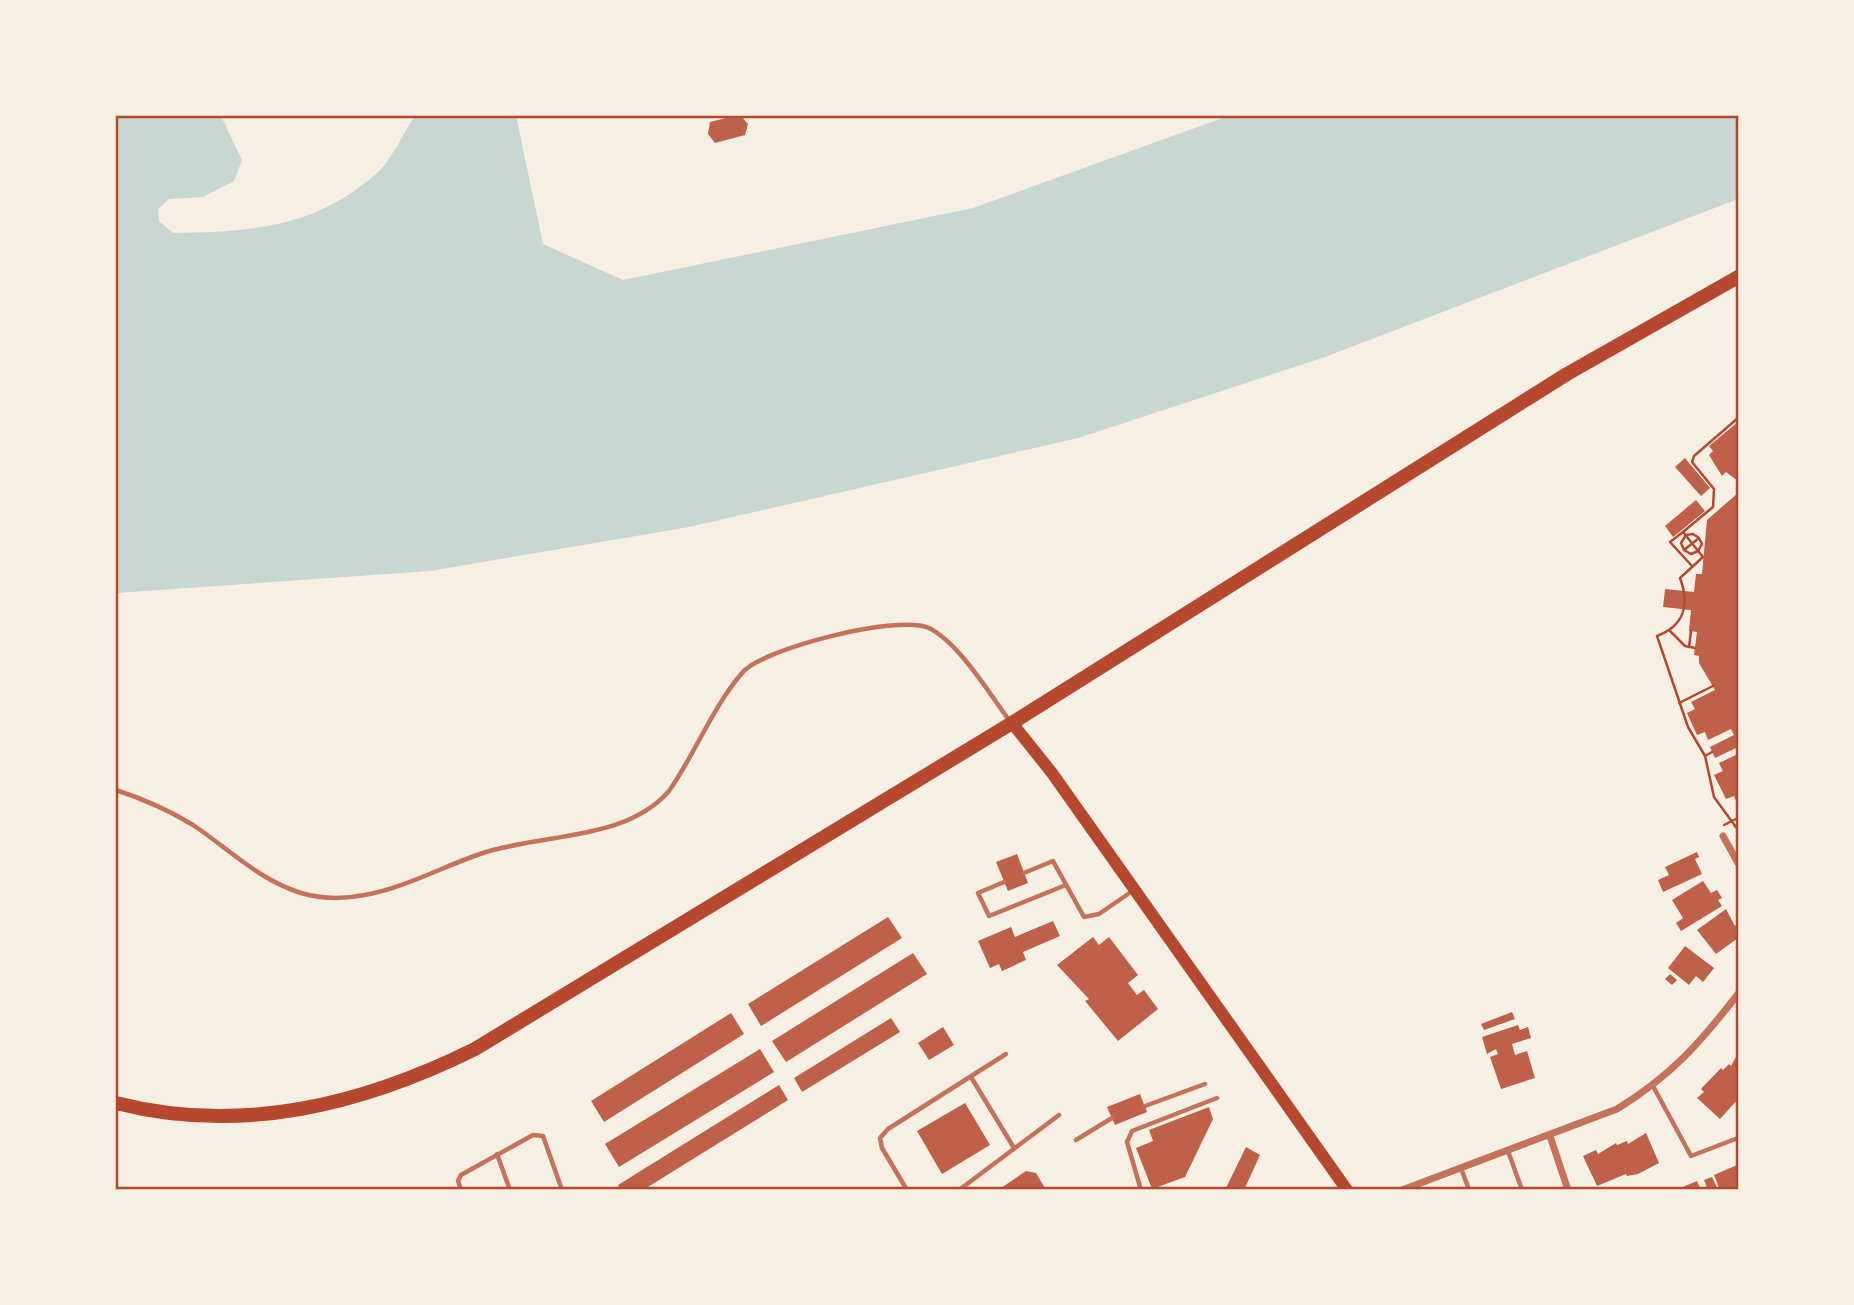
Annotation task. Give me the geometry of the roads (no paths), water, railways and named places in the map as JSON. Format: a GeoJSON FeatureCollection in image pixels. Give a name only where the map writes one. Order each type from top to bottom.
{"type":"FeatureCollection","features":[{"type":"Feature","properties":{"kind":"highway"},"geometry":{"type":"LineString","coordinates":[[116,1103],[177,1114],[254,1116],[305,1110],[353,1099],[432,1070],[475,1049],[1012,723],[1223,592],[1403,475],[1579,368],[1738,277]]}},
{"type":"Feature","properties":{"kind":"main road"},"geometry":{"type":"LineString","coordinates":[[1012,723],[1052,773],[1347,1189]]}},
{"type":"Feature","properties":{"kind":"street"},"geometry":{"type":"LineString","coordinates":[[1724,836],[1738,863]]}},
{"type":"Feature","properties":{"kind":"street"},"geometry":{"type":"LineString","coordinates":[[1402,1189],[1617,1109],[1653,1086],[1696,1049],[1738,995]]}},
{"type":"Feature","properties":{"kind":"street"},"geometry":{"type":"LineString","coordinates":[[1550,1136],[1569,1189]]}},
{"type":"Feature","properties":{"kind":"lane"},"geometry":{"type":"LineString","coordinates":[[116,790],[175,814],[244,863],[282,886],[303,893],[346,898],[390,888],[506,846],[604,827],[643,814],[669,791],[743,672],[764,659],[843,635],[908,623],[930,629],[952,646],[1012,723]]}},
{"type":"Feature","properties":{"kind":"lane"},"geometry":{"type":"LineString","coordinates":[[1024,873],[1053,861],[1084,917],[1099,914],[1134,889]]}},
{"type":"Feature","properties":{"kind":"lane"},"geometry":{"type":"LineString","coordinates":[[1004,882],[978,893],[989,916],[1066,885]]}},
{"type":"Feature","properties":{"kind":"lane"},"geometry":{"type":"LineString","coordinates":[[907,1189],[882,1148],[880,1138],[888,1129],[1006,1054]]}},
{"type":"Feature","properties":{"kind":"lane"},"geometry":{"type":"LineString","coordinates":[[971,1077],[1014,1149]]}},
{"type":"Feature","properties":{"kind":"lane"},"geometry":{"type":"LineString","coordinates":[[1145,1106],[1205,1084]]}},
{"type":"Feature","properties":{"kind":"lane"},"geometry":{"type":"LineString","coordinates":[[1653,1086],[1691,1156],[1738,1138]]}},
{"type":"Feature","properties":{"kind":"lane"},"geometry":{"type":"LineString","coordinates":[[1141,1189],[1128,1142],[1132,1131],[1217,1098]]}},
{"type":"Feature","properties":{"kind":"lane"},"geometry":{"type":"LineString","coordinates":[[959,1189],[1059,1115]]}},
{"type":"Feature","properties":{"kind":"lane"},"geometry":{"type":"LineString","coordinates":[[1076,1140],[1112,1118]]}},
{"type":"Feature","properties":{"kind":"lane"},"geometry":{"type":"LineString","coordinates":[[461,1189],[458,1181],[461,1175],[533,1135],[543,1136],[562,1189]]}},
{"type":"Feature","properties":{"kind":"lane"},"geometry":{"type":"LineString","coordinates":[[1508,1151],[1522,1189]]}},
{"type":"Feature","properties":{"kind":"lane"},"geometry":{"type":"LineString","coordinates":[[497,1154],[510,1189]]}},
{"type":"Feature","properties":{"kind":"lane"},"geometry":{"type":"LineString","coordinates":[[1461,1168],[1469,1189]]}}]}
